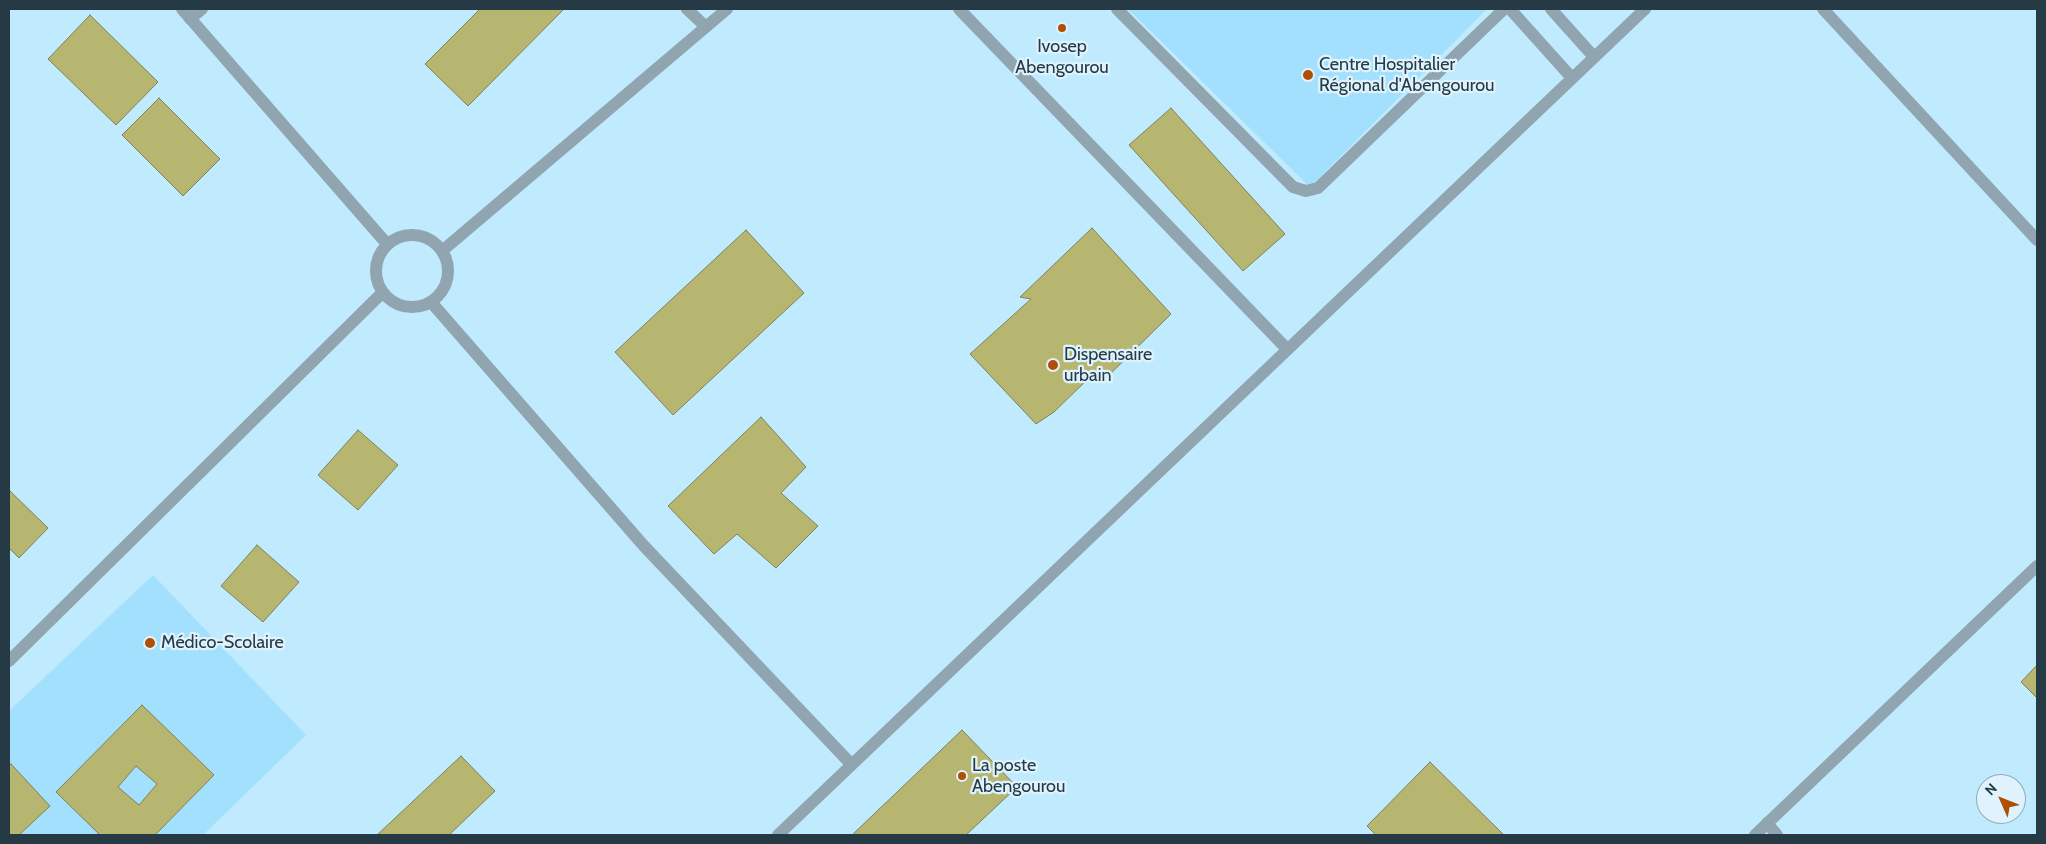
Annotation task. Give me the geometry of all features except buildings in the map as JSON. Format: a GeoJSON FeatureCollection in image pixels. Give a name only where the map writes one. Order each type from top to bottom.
{"type":"FeatureCollection","features":[{"type":"Feature","properties":{"kind":"street"},"geometry":{"type":"LineString","coordinates":[[182,9],[387,244]]}},
{"type":"Feature","properties":{"kind":"street"},"geometry":{"type":"LineString","coordinates":[[190,19],[202,9]]}},
{"type":"Feature","properties":{"kind":"street"},"geometry":{"type":"LineString","coordinates":[[687,9],[706,27]]}},
{"type":"Feature","properties":{"kind":"street"},"geometry":{"type":"LineString","coordinates":[[442,251],[727,9]]}},
{"type":"Feature","properties":{"kind":"street"},"geometry":{"type":"LineString","coordinates":[[959,9],[1287,349]]}},
{"type":"Feature","properties":{"kind":"street"},"geometry":{"type":"LineString","coordinates":[[1117,9],[1293,187],[1306,191],[1318,188],[1504,9]]}},
{"type":"Feature","properties":{"kind":"street"},"geometry":{"type":"LineString","coordinates":[[1510,9],[1572,78]]}},
{"type":"Feature","properties":{"kind":"street"},"geometry":{"type":"LineString","coordinates":[[1550,9],[1594,57]]}},
{"type":"Feature","properties":{"kind":"street"},"geometry":{"type":"LineString","coordinates":[[778,835],[1645,9]]}},
{"type":"Feature","properties":{"kind":"street"},"geometry":{"type":"LineString","coordinates":[[1823,9],[2037,240]]}},
{"type":"Feature","properties":{"kind":"street"},"geometry":{"type":"LineString","coordinates":[[410,234],[422,236],[434,242],[442,251],[448,268],[446,284],[439,295],[431,302],[419,307],[405,307],[393,303],[382,292],[376,281],[375,270],[378,258],[387,244],[397,237],[410,234]]}},
{"type":"Feature","properties":{"kind":"street"},"geometry":{"type":"LineString","coordinates":[[9,661],[382,292]]}},
{"type":"Feature","properties":{"kind":"street"},"geometry":{"type":"LineString","coordinates":[[431,302],[644,546],[851,764]]}},
{"type":"Feature","properties":{"kind":"street"},"geometry":{"type":"LineString","coordinates":[[1754,835],[2037,566]]}},
{"type":"Feature","properties":{"kind":"street"},"geometry":{"type":"LineString","coordinates":[[1767,824],[1777,835]]}},
{"type":"Feature","properties":{"kind":"shaded area","name":"Centre Hospitalier Régional d'Abengourou"},"geometry":{"type":"Polygon","coordinates":[[[1128,9],[1487,9],[1310,187],[1128,9]]]}},
{"type":"Feature","properties":{"kind":"shaded area","name":"Médico-Scolaire"},"geometry":{"type":"Polygon","coordinates":[[[153,575],[306,735],[203,835],[9,835],[9,711],[153,575]]]}},
{"type":"Feature","properties":{"kind":"place","name":"Ivosep Abengourou"},"geometry":{"type":"Point","coordinates":[1062,28]}},
{"type":"Feature","properties":{"kind":"place","name":"Centre Hospitalier Régional d'Abengourou"},"geometry":{"type":"Point","coordinates":[1308,75]}},
{"type":"Feature","properties":{"kind":"place","name":"Dispensaire urbain"},"geometry":{"type":"Point","coordinates":[1053,365]}},
{"type":"Feature","properties":{"kind":"place","name":"Médico-Scolaire"},"geometry":{"type":"Point","coordinates":[150,643]}},
{"type":"Feature","properties":{"kind":"place","name":"La poste Abengourou"},"geometry":{"type":"Point","coordinates":[962,776]}}]}
